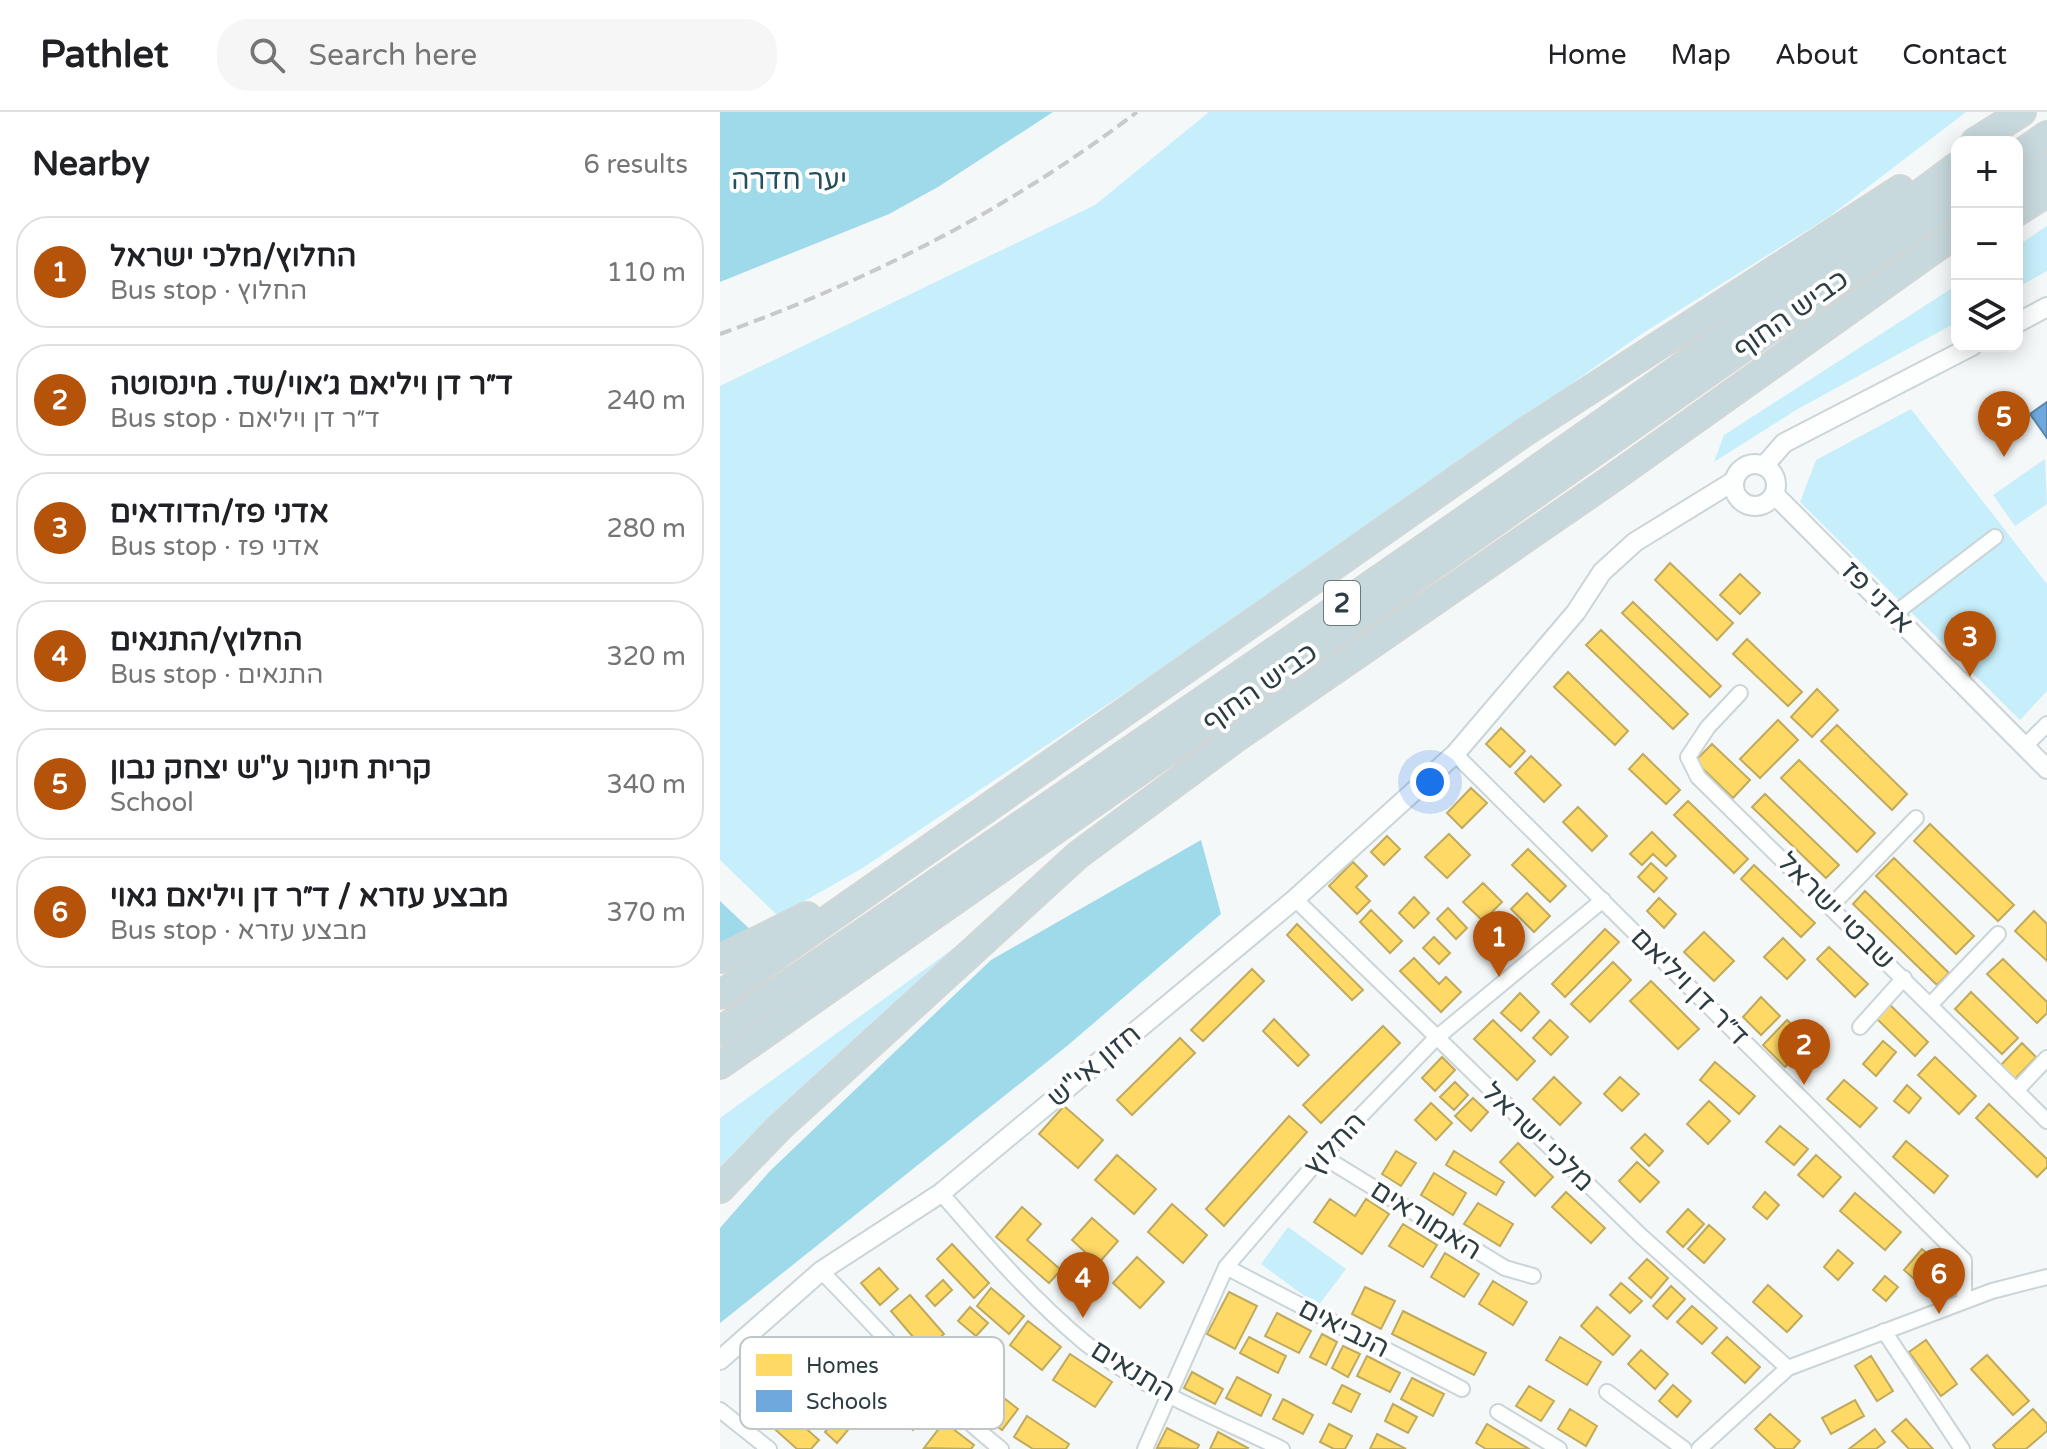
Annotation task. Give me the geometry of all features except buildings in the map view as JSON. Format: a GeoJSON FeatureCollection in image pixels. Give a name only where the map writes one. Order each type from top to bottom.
{"type":"FeatureCollection","features":[{"type":"Feature","properties":{"kind":"highway"},"geometry":{"type":"LineString","coordinates":[[1984,136],[2022,112]]}},
{"type":"Feature","properties":{"kind":"highway"},"geometry":{"type":"LineString","coordinates":[[1997,136],[2030,112]]}},
{"type":"Feature","properties":{"kind":"highway"},"geometry":{"type":"LineString","coordinates":[[2023,152],[2047,135]]}},
{"type":"Feature","properties":{"kind":"highway"},"geometry":{"type":"LineString","coordinates":[[720,995],[1525,432],[1951,157]]}},
{"type":"Feature","properties":{"kind":"highway"},"geometry":{"type":"LineString","coordinates":[[2023,186],[2047,168]]}},
{"type":"Feature","properties":{"kind":"highway","name":"כביש החוף"},"geometry":{"type":"LineString","coordinates":[[720,1031],[1584,436],[1795,287],[1951,170]]}},
{"type":"Feature","properties":{"kind":"highway"},"geometry":{"type":"LineString","coordinates":[[2023,208],[2047,193]]}},
{"type":"Feature","properties":{"kind":"highway","name":"כביש החוף"},"geometry":{"type":"LineString","coordinates":[[720,1065],[1951,202]]}},
{"type":"Feature","properties":{"kind":"highway"},"geometry":{"type":"LineString","coordinates":[[720,1189],[779,1128],[1078,855],[1236,738],[1951,237]]}},
{"type":"Feature","properties":{"kind":"highway"},"geometry":{"type":"LineString","coordinates":[[1734,391],[1951,254]]}},
{"type":"Feature","properties":{"kind":"highway"},"geometry":{"type":"LineString","coordinates":[[720,959],[789,926],[959,827]]}},
{"type":"Feature","properties":{"kind":"street"},"geometry":{"type":"LineString","coordinates":[[2023,320],[2047,307]]}},
{"type":"Feature","properties":{"kind":"street"},"geometry":{"type":"LineString","coordinates":[[1764,466],[1784,443],[1797,435],[1960,352]]}},
{"type":"Feature","properties":{"kind":"street"},"geometry":{"type":"LineString","coordinates":[[1750,464],[1764,466],[1775,480],[1774,494],[1763,504],[1749,505],[1737,496],[1734,481],[1741,468],[1750,464]]}},
{"type":"Feature","properties":{"kind":"street","name":"חזון אי\"ש"},"geometry":{"type":"LineString","coordinates":[[746,1337],[821,1271],[941,1193],[1295,899],[1455,754],[1576,612],[1602,572],[1635,542],[1734,481]]}},
{"type":"Feature","properties":{"kind":"street","name":"אדני פז"},"geometry":{"type":"LineString","coordinates":[[1774,494],[2047,769]]}},
{"type":"Feature","properties":{"kind":"street"},"geometry":{"type":"LineString","coordinates":[[1894,614],[1995,537]]}},
{"type":"Feature","properties":{"kind":"street","name":"שבטי ישראל"},"geometry":{"type":"LineString","coordinates":[[1740,693],[1708,727],[1688,757],[1698,777],[2047,1121]]}},
{"type":"Feature","properties":{"kind":"street"},"geometry":{"type":"LineString","coordinates":[[2025,746],[2047,724]]}},
{"type":"Feature","properties":{"kind":"street","name":"ד״ר דן ויליאם"},"geometry":{"type":"LineString","coordinates":[[1455,754],[1964,1260],[1964,1301]]}},
{"type":"Feature","properties":{"kind":"street"},"geometry":{"type":"LineString","coordinates":[[1831,906],[1916,818]]}},
{"type":"Feature","properties":{"kind":"street","name":"מלכי ישראל"},"geometry":{"type":"LineString","coordinates":[[1295,899],[1435,1039],[1641,1236],[1788,1368]]}},
{"type":"Feature","properties":{"kind":"street","name":"החלוץ"},"geometry":{"type":"LineString","coordinates":[[1145,1449],[1166,1393],[1226,1267],[1322,1156],[1435,1039],[1603,900]]}},
{"type":"Feature","properties":{"kind":"street"},"geometry":{"type":"LineString","coordinates":[[1931,1004],[1998,934]]}},
{"type":"Feature","properties":{"kind":"street"},"geometry":{"type":"LineString","coordinates":[[1860,1027],[1904,978]]}},
{"type":"Feature","properties":{"kind":"street"},"geometry":{"type":"LineString","coordinates":[[2016,1091],[2047,1058]]}},
{"type":"Feature","properties":{"kind":"street","name":"האמוראים"},"geometry":{"type":"LineString","coordinates":[[1322,1156],[1505,1268],[1533,1276]]}},
{"type":"Feature","properties":{"kind":"street","name":"התנאים"},"geometry":{"type":"LineString","coordinates":[[941,1193],[1031,1295],[1087,1344],[1166,1393],[1282,1449]]}},
{"type":"Feature","properties":{"kind":"street","name":"הנביאים"},"geometry":{"type":"LineString","coordinates":[[1226,1267],[1462,1389]]}},
{"type":"Feature","properties":{"kind":"street"},"geometry":{"type":"LineString","coordinates":[[821,1271],[886,1337]]}},
{"type":"Feature","properties":{"kind":"street"},"geometry":{"type":"LineString","coordinates":[[1699,1449],[1788,1368],[1964,1301],[2047,1277]]}},
{"type":"Feature","properties":{"kind":"street"},"geometry":{"type":"LineString","coordinates":[[1884,1331],[1962,1449]]}},
{"type":"Feature","properties":{"kind":"street","name":"חזון אי\"ש"},"geometry":{"type":"LineString","coordinates":[[720,1360],[740,1342]]}},
{"type":"Feature","properties":{"kind":"street"},"geometry":{"type":"LineString","coordinates":[[1607,1392],[1684,1449]]}},
{"type":"Feature","properties":{"kind":"street"},"geometry":{"type":"LineString","coordinates":[[720,1410],[740,1426]]}},
{"type":"Feature","properties":{"kind":"street"},"geometry":{"type":"LineString","coordinates":[[1498,1412],[1559,1449]]}},
{"type":"Feature","properties":{"kind":"street"},"geometry":{"type":"LineString","coordinates":[[744,1429],[769,1449]]}},
{"type":"Feature","properties":{"kind":"street"},"geometry":{"type":"LineString","coordinates":[[978,1429],[1001,1449]]}},
{"type":"Feature","properties":{"kind":"shaded area"},"geometry":{"type":"Polygon","coordinates":[[[1209,112],[1966,112],[1830,216],[1640,335],[1339,550],[861,869],[778,916],[720,860],[720,386],[1095,205],[1209,112]]]}},
{"type":"Feature","properties":{"kind":"shaded area"},"geometry":{"type":"Polygon","coordinates":[[[2047,226],[2047,271],[2023,285],[2023,280],[2023,242],[2047,226]]]}},
{"type":"Feature","properties":{"kind":"shaded area"},"geometry":{"type":"Polygon","coordinates":[[[1951,289],[1951,325],[1796,410],[1714,462],[1724,435],[1951,289]]]}},
{"type":"Feature","properties":{"kind":"shaded area"},"geometry":{"type":"Polygon","coordinates":[[[1911,409],[2047,584],[2047,691],[2020,720],[1800,502],[1816,460],[1911,409]]]}},
{"type":"Feature","properties":{"kind":"shaded area"},"geometry":{"type":"Polygon","coordinates":[[[2045,459],[2047,504],[2015,526],[1993,495],[2045,459]]]}},
{"type":"Feature","properties":{"kind":"shaded area"},"geometry":{"type":"Polygon","coordinates":[[[976,932],[720,1179],[720,1118],[976,932]]]}},
{"type":"Feature","properties":{"kind":"shaded area"},"geometry":{"type":"Polygon","coordinates":[[[1288,1227],[1346,1269],[1318,1306],[1261,1264],[1288,1227]]]}},
{"type":"Feature","properties":{"kind":"green space","name":"יער חדרה"},"geometry":{"type":"Polygon","coordinates":[[[720,112],[1053,112],[938,187],[889,214],[720,282],[720,112]]]}},
{"type":"Feature","properties":{"kind":"green space"},"geometry":{"type":"Polygon","coordinates":[[[1201,840],[1221,914],[1067,1046],[720,1323],[720,1228],[770,1171],[991,960],[1201,840]]]}},
{"type":"Feature","properties":{"kind":"green space"},"geometry":{"type":"Polygon","coordinates":[[[720,901],[756,935],[720,951],[720,901]]]}},
{"type":"Feature","properties":{"kind":"railway"},"geometry":{"type":"LineString","coordinates":[[720,334],[831,290],[937,239],[1039,180],[1137,112]]}},
{"type":"Feature","properties":{"kind":"place","name":"קרית חינוך ע\"ש יצחק נבון"},"geometry":{"type":"Point","coordinates":[2004,457]}},
{"type":"Feature","properties":{"kind":"place","name":"אדני פז/הדודאים"},"geometry":{"type":"Point","coordinates":[1970,677]}},
{"type":"Feature","properties":{"kind":"place","name":"החלוץ/מלכי ישראל"},"geometry":{"type":"Point","coordinates":[1499,977]}},
{"type":"Feature","properties":{"kind":"place","name":"ד״ר דן ויליאם ג׳אוי/שד. מינסוטה"},"geometry":{"type":"Point","coordinates":[1804,1085]}},
{"type":"Feature","properties":{"kind":"place","name":"מבצע עזרא / ד״ר דן ויליאם גאוי"},"geometry":{"type":"Point","coordinates":[1939,1314]}},
{"type":"Feature","properties":{"kind":"place","name":"החלוץ/התנאים"},"geometry":{"type":"Point","coordinates":[1083,1318]}}]}
